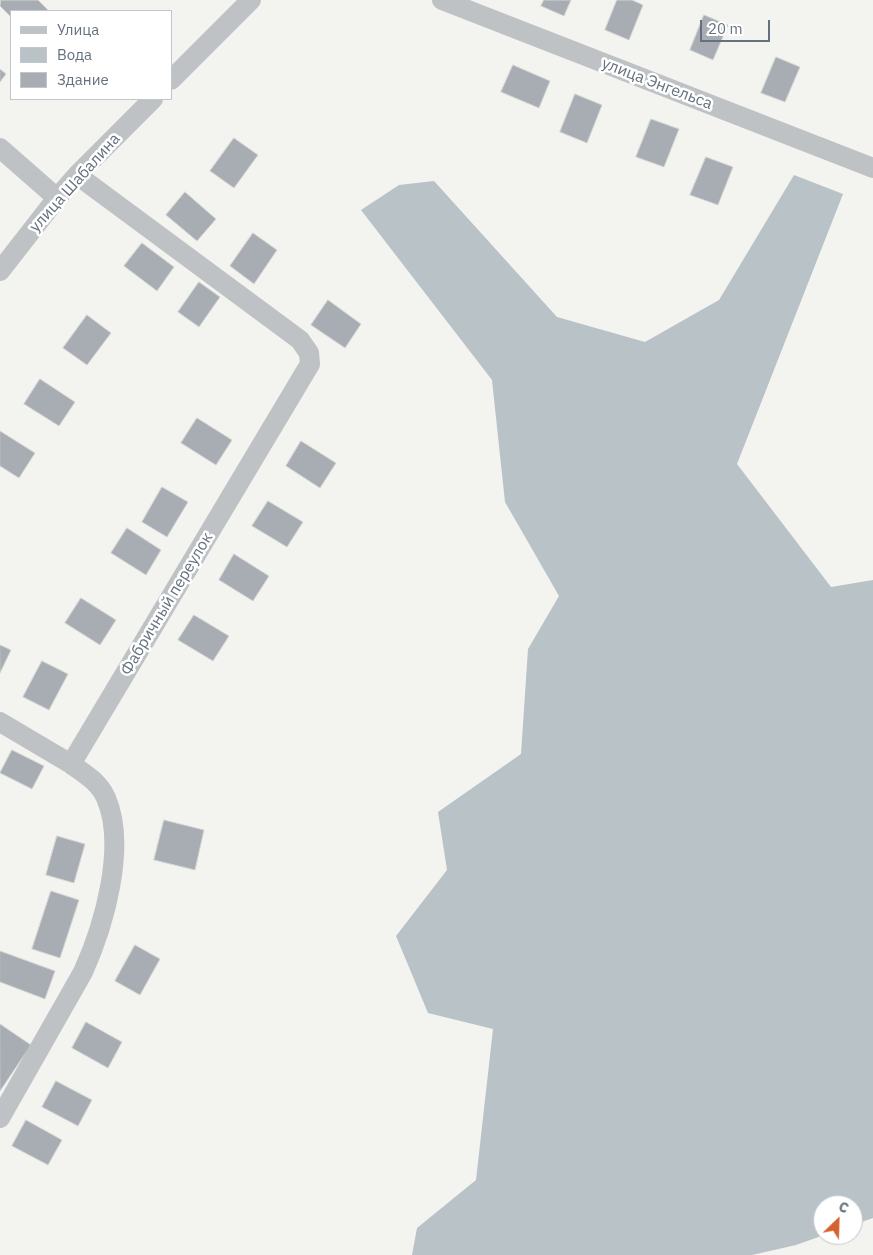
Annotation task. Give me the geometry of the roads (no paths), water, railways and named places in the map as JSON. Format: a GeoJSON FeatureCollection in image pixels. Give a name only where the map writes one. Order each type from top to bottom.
{"type":"FeatureCollection","features":[{"type":"Feature","properties":{"kind":"street"},"geometry":{"type":"LineString","coordinates":[[172,79],[251,0]]}},
{"type":"Feature","properties":{"kind":"street","name":"улица Энгельса"},"geometry":{"type":"LineString","coordinates":[[442,0],[873,168]]}},
{"type":"Feature","properties":{"kind":"street","name":"улица Шабалина"},"geometry":{"type":"LineString","coordinates":[[0,271],[57,198],[152,100]]}},
{"type":"Feature","properties":{"kind":"street"},"geometry":{"type":"LineString","coordinates":[[0,148],[57,198]]}},
{"type":"Feature","properties":{"kind":"street","name":"Фабричный переулок"},"geometry":{"type":"LineString","coordinates":[[71,764],[310,364],[309,353],[300,340],[77,176]]}},
{"type":"Feature","properties":{"kind":"street"},"geometry":{"type":"LineString","coordinates":[[0,722],[93,779],[106,797],[114,826],[114,856],[108,894],[92,952],[83,972],[0,1118]]}},
{"type":"Feature","properties":{"kind":"water"},"geometry":{"type":"Polygon","coordinates":[[[794,175],[843,194],[737,464],[831,587],[873,580],[873,1218],[863,1222],[863,1195],[813,1195],[813,1239],[796,1245],[752,1255],[412,1255],[417,1228],[476,1180],[493,1029],[428,1013],[396,936],[447,870],[438,812],[521,754],[528,649],[559,596],[505,502],[492,380],[361,210],[399,185],[434,181],[557,317],[645,342],[719,300],[794,175]]]}}]}
